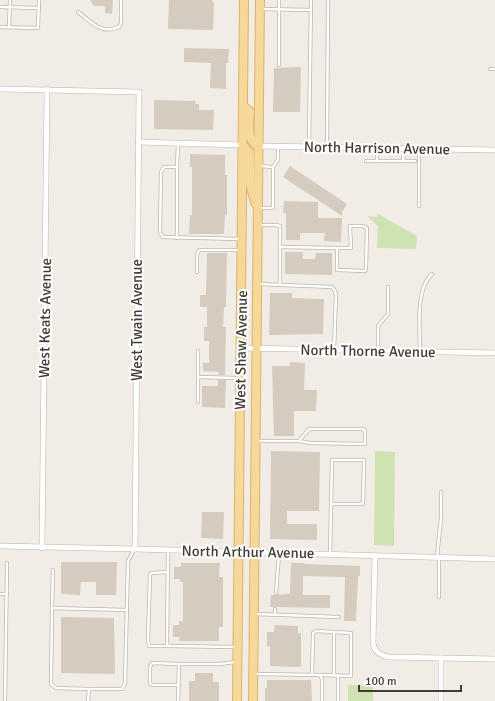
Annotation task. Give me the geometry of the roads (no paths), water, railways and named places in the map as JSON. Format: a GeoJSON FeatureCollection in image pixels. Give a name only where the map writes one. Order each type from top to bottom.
{"type":"FeatureCollection","features":[{"type":"Feature","properties":{"kind":"main road","name":"West Shaw Avenue"},"geometry":{"type":"LineString","coordinates":[[237,701],[244,0]]}},
{"type":"Feature","properties":{"kind":"main road","name":"West Shaw Avenue"},"geometry":{"type":"LineString","coordinates":[[253,701],[260,0]]}},
{"type":"Feature","properties":{"kind":"main road"},"geometry":{"type":"LineString","coordinates":[[243,106],[250,111],[250,139],[258,146]]}},
{"type":"Feature","properties":{"kind":"main road"},"geometry":{"type":"LineString","coordinates":[[243,145],[250,154],[250,183],[258,210]]}},
{"type":"Feature","properties":{"kind":"street"},"geometry":{"type":"LineString","coordinates":[[0,88],[47,89]]}},
{"type":"Feature","properties":{"kind":"street","name":"West Twain Avenue"},"geometry":{"type":"LineString","coordinates":[[47,89],[139,92],[135,549]]}},
{"type":"Feature","properties":{"kind":"street","name":"West Keats Avenue"},"geometry":{"type":"LineString","coordinates":[[42,548],[47,89]]}},
{"type":"Feature","properties":{"kind":"street"},"geometry":{"type":"LineString","coordinates":[[138,142],[243,145]]}},
{"type":"Feature","properties":{"kind":"street","name":"North Harrison Avenue"},"geometry":{"type":"LineString","coordinates":[[258,146],[495,150]]}},
{"type":"Feature","properties":{"kind":"street","name":"North Thorne Avenue"},"geometry":{"type":"LineString","coordinates":[[240,348],[495,353]]}},
{"type":"Feature","properties":{"kind":"street","name":"North Arthur Avenue"},"geometry":{"type":"LineString","coordinates":[[0,546],[495,559]]}},
{"type":"Feature","properties":{"kind":"street"},"geometry":{"type":"LineString","coordinates":[[375,556],[373,643],[377,654],[388,657],[495,659]]}},
{"type":"Feature","properties":{"kind":"street"},"geometry":{"type":"LineString","coordinates":[[441,701],[442,658]]}},
{"type":"Feature","properties":{"kind":"lane"},"geometry":{"type":"LineString","coordinates":[[9,27],[10,0]]}},
{"type":"Feature","properties":{"kind":"lane"},"geometry":{"type":"LineString","coordinates":[[0,27],[38,28],[39,0]]}},
{"type":"Feature","properties":{"kind":"lane"},"geometry":{"type":"LineString","coordinates":[[78,12],[103,30],[113,30],[119,27],[121,23],[121,0]]}},
{"type":"Feature","properties":{"kind":"lane"},"geometry":{"type":"LineString","coordinates":[[279,0],[279,65]]}},
{"type":"Feature","properties":{"kind":"lane"},"geometry":{"type":"LineString","coordinates":[[309,146],[311,0]]}},
{"type":"Feature","properties":{"kind":"lane"},"geometry":{"type":"LineString","coordinates":[[327,147],[328,0]]}},
{"type":"Feature","properties":{"kind":"lane"},"geometry":{"type":"LineString","coordinates":[[0,7],[39,8]]}},
{"type":"Feature","properties":{"kind":"lane"},"geometry":{"type":"LineString","coordinates":[[260,9],[311,10]]}},
{"type":"Feature","properties":{"kind":"lane"},"geometry":{"type":"LineString","coordinates":[[490,69],[495,69]]}},
{"type":"Feature","properties":{"kind":"lane"},"geometry":{"type":"LineString","coordinates":[[177,238],[178,144]]}},
{"type":"Feature","properties":{"kind":"lane"},"geometry":{"type":"LineString","coordinates":[[258,210],[273,208],[273,167],[278,160],[278,146]]}},
{"type":"Feature","properties":{"kind":"lane"},"geometry":{"type":"LineString","coordinates":[[377,148],[377,161]]}},
{"type":"Feature","properties":{"kind":"lane"},"geometry":{"type":"LineString","coordinates":[[403,161],[404,148]]}},
{"type":"Feature","properties":{"kind":"lane"},"geometry":{"type":"LineString","coordinates":[[419,148],[419,206]]}},
{"type":"Feature","properties":{"kind":"lane"},"geometry":{"type":"LineString","coordinates":[[366,161],[415,161]]}},
{"type":"Feature","properties":{"kind":"lane"},"geometry":{"type":"LineString","coordinates":[[258,166],[273,167]]}},
{"type":"Feature","properties":{"kind":"lane"},"geometry":{"type":"LineString","coordinates":[[178,167],[164,167],[161,172],[160,233],[163,238],[242,239]]}},
{"type":"Feature","properties":{"kind":"lane"},"geometry":{"type":"LineString","coordinates":[[258,225],[280,226],[280,285]]}},
{"type":"Feature","properties":{"kind":"lane"},"geometry":{"type":"LineString","coordinates":[[280,247],[351,248],[350,226],[363,226],[367,228],[366,270],[337,270],[337,248]]}},
{"type":"Feature","properties":{"kind":"lane"},"geometry":{"type":"LineString","coordinates":[[197,272],[197,255],[199,250],[242,250]]}},
{"type":"Feature","properties":{"kind":"lane"},"geometry":{"type":"LineString","coordinates":[[420,352],[422,288],[428,277],[432,274]]}},
{"type":"Feature","properties":{"kind":"lane"},"geometry":{"type":"LineString","coordinates":[[257,284],[332,287],[335,290],[336,295],[334,350]]}},
{"type":"Feature","properties":{"kind":"lane"},"geometry":{"type":"LineString","coordinates":[[378,351],[378,326],[388,314],[388,287]]}},
{"type":"Feature","properties":{"kind":"lane"},"geometry":{"type":"LineString","coordinates":[[198,350],[198,402]]}},
{"type":"Feature","properties":{"kind":"lane"},"geometry":{"type":"LineString","coordinates":[[198,377],[240,378]]}},
{"type":"Feature","properties":{"kind":"lane"},"geometry":{"type":"LineString","coordinates":[[256,441],[365,444],[365,430],[309,429],[299,441]]}},
{"type":"Feature","properties":{"kind":"lane"},"geometry":{"type":"LineString","coordinates":[[330,554],[331,504],[332,460],[364,460],[363,504],[331,504]]}},
{"type":"Feature","properties":{"kind":"lane"},"geometry":{"type":"LineString","coordinates":[[440,597],[438,558],[441,492]]}},
{"type":"Feature","properties":{"kind":"lane"},"geometry":{"type":"LineString","coordinates":[[53,570],[51,684],[56,688],[122,689],[125,684],[128,562],[135,549]]}},
{"type":"Feature","properties":{"kind":"lane"},"geometry":{"type":"LineString","coordinates":[[168,550],[167,644],[169,646]]}},
{"type":"Feature","properties":{"kind":"lane"},"geometry":{"type":"LineString","coordinates":[[276,593],[279,553]]}},
{"type":"Feature","properties":{"kind":"lane"},"geometry":{"type":"LineString","coordinates":[[5,701],[7,563]]}},
{"type":"Feature","properties":{"kind":"lane"},"geometry":{"type":"LineString","coordinates":[[168,572],[151,573],[150,575],[149,646],[238,647]]}},
{"type":"Feature","properties":{"kind":"lane"},"geometry":{"type":"LineString","coordinates":[[0,594],[7,594]]}},
{"type":"Feature","properties":{"kind":"lane"},"geometry":{"type":"LineString","coordinates":[[52,608],[127,610]]}},
{"type":"Feature","properties":{"kind":"lane"},"geometry":{"type":"LineString","coordinates":[[275,609],[275,614]]}},
{"type":"Feature","properties":{"kind":"lane"},"geometry":{"type":"LineString","coordinates":[[254,614],[339,617]]}},
{"type":"Feature","properties":{"kind":"lane"},"geometry":{"type":"LineString","coordinates":[[253,674],[351,676],[351,633],[316,631],[313,633],[312,675]]}},
{"type":"Feature","properties":{"kind":"lane"},"geometry":{"type":"LineString","coordinates":[[334,632],[334,676]]}},
{"type":"Feature","properties":{"kind":"lane"},"geometry":{"type":"LineString","coordinates":[[179,685],[150,684],[150,667],[152,663],[220,664],[238,661]]}},
{"type":"Feature","properties":{"kind":"lane"},"geometry":{"type":"LineString","coordinates":[[178,701],[179,664]]}},
{"type":"Feature","properties":{"kind":"lane"},"geometry":{"type":"LineString","coordinates":[[320,675],[322,679],[322,701]]}},
{"type":"Feature","properties":{"kind":"lane"},"geometry":{"type":"LineString","coordinates":[[338,676],[338,701]]}},
{"type":"Feature","properties":{"kind":"lane"},"geometry":{"type":"LineString","coordinates":[[88,689],[88,701]]}}]}
